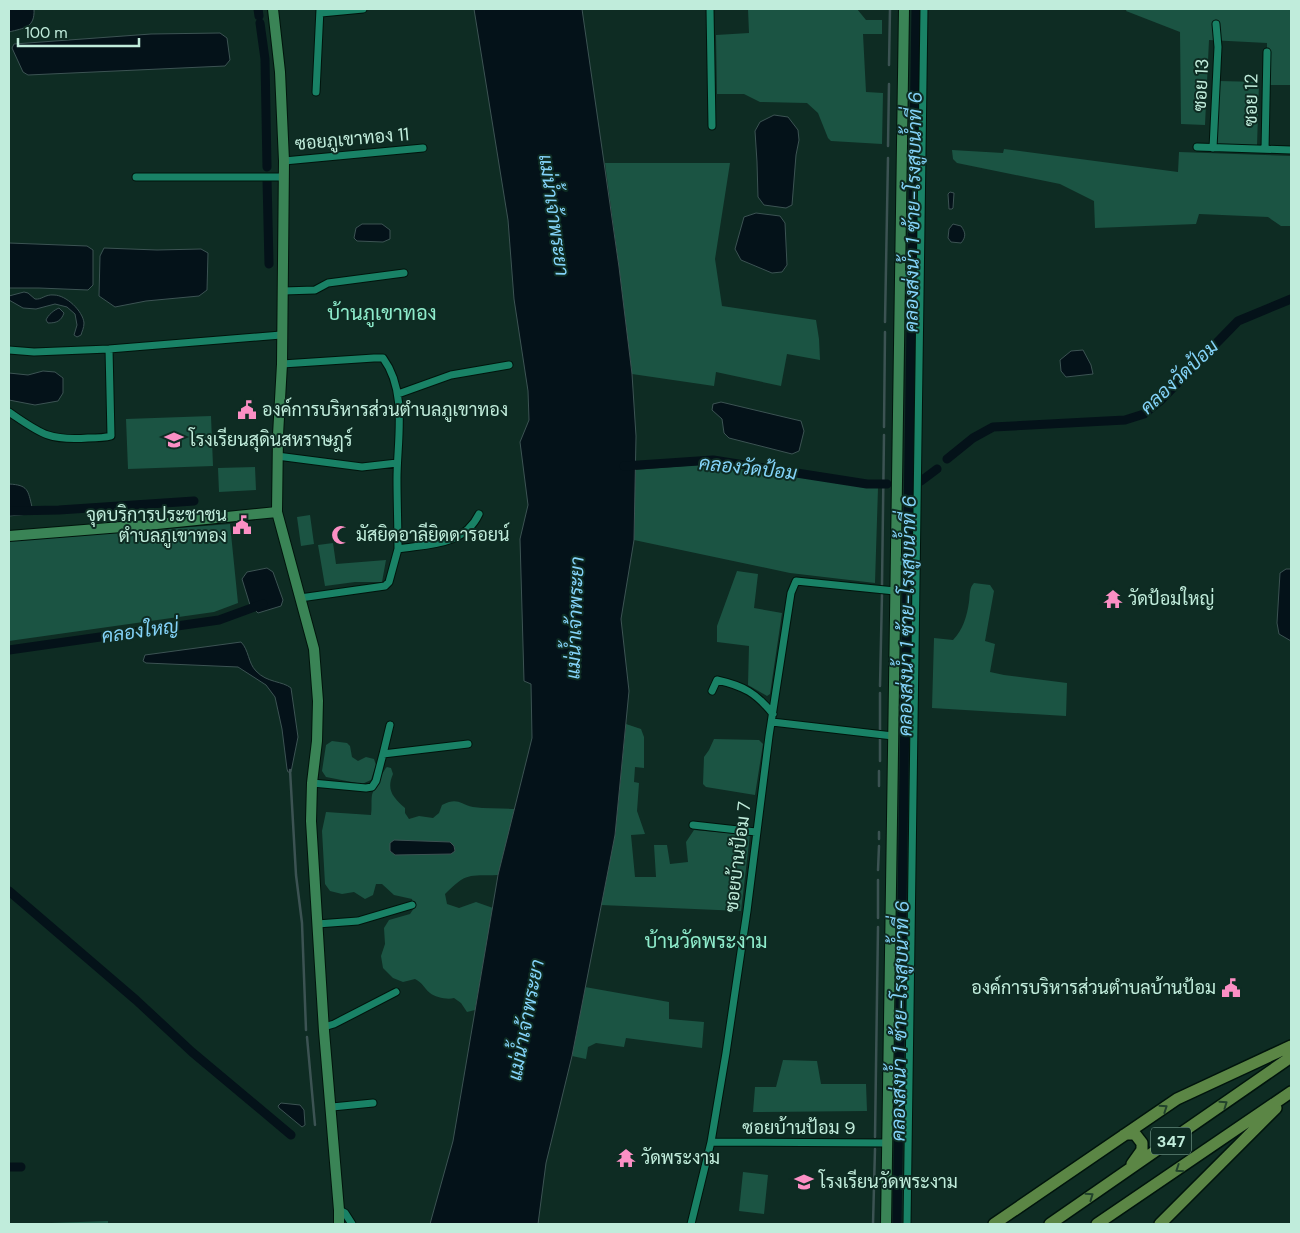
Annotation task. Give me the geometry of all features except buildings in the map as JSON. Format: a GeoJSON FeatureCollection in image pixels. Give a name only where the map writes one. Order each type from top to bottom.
{"type":"FeatureCollection","features":[{"type":"Feature","properties":{"kind":"main road"},"geometry":{"type":"LineString","coordinates":[[994,1224],[1177,1099],[1291,1046]]}},
{"type":"Feature","properties":{"kind":"main road","name":"347"},"geometry":{"type":"LineString","coordinates":[[1050,1224],[1291,1057]]}},
{"type":"Feature","properties":{"kind":"main road"},"geometry":{"type":"LineString","coordinates":[[1160,1224],[1291,1092]]}},
{"type":"Feature","properties":{"kind":"main road","name":"347"},"geometry":{"type":"LineString","coordinates":[[1097,1224],[1291,1092]]}},
{"type":"Feature","properties":{"kind":"main road"},"geometry":{"type":"LineString","coordinates":[[1124,1135],[1138,1136],[1143,1147],[1140,1154],[1125,1173]]}},
{"type":"Feature","properties":{"kind":"street"},"geometry":{"type":"LineString","coordinates":[[273,9],[280,72],[284,160],[282,364],[277,456],[277,512],[314,649],[318,701],[311,822],[339,1224]]}},
{"type":"Feature","properties":{"kind":"street"},"geometry":{"type":"LineString","coordinates":[[316,92],[321,11],[363,9]]}},
{"type":"Feature","properties":{"kind":"street"},"geometry":{"type":"LineString","coordinates":[[710,9],[712,126]]}},
{"type":"Feature","properties":{"kind":"street"},"geometry":{"type":"LineString","coordinates":[[886,1224],[894,591],[898,562],[903,274],[904,9]]}},
{"type":"Feature","properties":{"kind":"street"},"geometry":{"type":"LineString","coordinates":[[907,1224],[913,563],[924,9]]}},
{"type":"Feature","properties":{"kind":"street","name":"ซอย 13"},"geometry":{"type":"LineString","coordinates":[[1213,148],[1218,47],[1216,24]]}},
{"type":"Feature","properties":{"kind":"street","name":"ซอย 12"},"geometry":{"type":"LineString","coordinates":[[1265,149],[1267,52]]}},
{"type":"Feature","properties":{"kind":"street","name":"ซอยภูเขาทอง 11"},"geometry":{"type":"LineString","coordinates":[[284,160],[423,148]]}},
{"type":"Feature","properties":{"kind":"street"},"geometry":{"type":"LineString","coordinates":[[1197,148],[1291,150]]}},
{"type":"Feature","properties":{"kind":"street"},"geometry":{"type":"LineString","coordinates":[[136,177],[283,177]]}},
{"type":"Feature","properties":{"kind":"street"},"geometry":{"type":"LineString","coordinates":[[283,292],[314,290],[328,284],[404,273]]}},
{"type":"Feature","properties":{"kind":"street"},"geometry":{"type":"LineString","coordinates":[[903,274],[918,275]]}},
{"type":"Feature","properties":{"kind":"street"},"geometry":{"type":"LineString","coordinates":[[9,350],[34,352],[109,349],[282,334]]}},
{"type":"Feature","properties":{"kind":"street"},"geometry":{"type":"LineString","coordinates":[[9,412],[43,434],[55,438],[71,439],[111,436],[109,349]]}},
{"type":"Feature","properties":{"kind":"street"},"geometry":{"type":"LineString","coordinates":[[282,364],[383,358],[388,365],[398,394],[398,549],[389,582],[385,586],[300,598]]}},
{"type":"Feature","properties":{"kind":"street"},"geometry":{"type":"LineString","coordinates":[[398,394],[451,375],[509,365]]}},
{"type":"Feature","properties":{"kind":"street"},"geometry":{"type":"LineString","coordinates":[[277,456],[362,467],[397,463]]}},
{"type":"Feature","properties":{"kind":"street"},"geometry":{"type":"LineString","coordinates":[[9,536],[277,512]]}},
{"type":"Feature","properties":{"kind":"street"},"geometry":{"type":"LineString","coordinates":[[398,549],[457,538],[474,524],[479,514]]}},
{"type":"Feature","properties":{"kind":"street"},"geometry":{"type":"LineString","coordinates":[[898,562],[913,563]]}},
{"type":"Feature","properties":{"kind":"street","name":"ซอยบ้านป้อม 7"},"geometry":{"type":"LineString","coordinates":[[691,1224],[711,1142],[726,1053],[747,911],[769,736],[791,593],[796,581],[894,591]]}},
{"type":"Feature","properties":{"kind":"street"},"geometry":{"type":"LineString","coordinates":[[712,691],[717,680],[742,687],[762,701],[773,714]]}},
{"type":"Feature","properties":{"kind":"street"},"geometry":{"type":"LineString","coordinates":[[772,722],[893,736]]}},
{"type":"Feature","properties":{"kind":"street"},"geometry":{"type":"LineString","coordinates":[[312,783],[372,787],[376,781],[384,754],[390,725]]}},
{"type":"Feature","properties":{"kind":"street"},"geometry":{"type":"LineString","coordinates":[[384,754],[468,744]]}},
{"type":"Feature","properties":{"kind":"street"},"geometry":{"type":"LineString","coordinates":[[693,826],[756,832]]}},
{"type":"Feature","properties":{"kind":"street"},"geometry":{"type":"LineString","coordinates":[[317,924],[358,921],[412,905]]}},
{"type":"Feature","properties":{"kind":"street"},"geometry":{"type":"LineString","coordinates":[[324,1026],[334,1024],[396,992]]}},
{"type":"Feature","properties":{"kind":"street"},"geometry":{"type":"LineString","coordinates":[[332,1107],[373,1103]]}},
{"type":"Feature","properties":{"kind":"street","name":"ซอยบ้านป้อม 9"},"geometry":{"type":"LineString","coordinates":[[711,1142],[888,1143]]}},
{"type":"Feature","properties":{"kind":"street"},"geometry":{"type":"LineString","coordinates":[[339,1210],[345,1213],[352,1224]]}},
{"type":"Feature","properties":{"kind":"green space"},"geometry":{"type":"Polygon","coordinates":[[[748,9],[857,9],[866,20],[882,20],[882,34],[863,34],[866,92],[883,93],[882,144],[831,141],[818,113],[807,103],[760,102],[744,94],[717,94],[716,35],[749,33],[748,9]]]}},
{"type":"Feature","properties":{"kind":"green space"},"geometry":{"type":"Polygon","coordinates":[[[1127,9],[1291,9],[1291,85],[1267,85],[1267,43],[1209,40],[1205,125],[1181,124],[1180,32],[1126,11],[1127,9]]]}},
{"type":"Feature","properties":{"kind":"green space"},"geometry":{"type":"Polygon","coordinates":[[[1219,81],[1259,82],[1257,146],[1217,145],[1219,81]]]}},
{"type":"Feature","properties":{"kind":"green space"},"geometry":{"type":"Polygon","coordinates":[[[1004,149],[1178,172],[1179,152],[1291,156],[1291,226],[1281,226],[1268,217],[1199,214],[1196,224],[1095,228],[1094,201],[1060,184],[957,163],[953,159],[952,150],[1003,153],[1004,149]]]}},
{"type":"Feature","properties":{"kind":"green space"},"geometry":{"type":"Polygon","coordinates":[[[605,163],[730,163],[715,259],[722,306],[816,320],[820,360],[787,354],[781,386],[716,372],[714,386],[632,374],[605,163]]]}},
{"type":"Feature","properties":{"kind":"green space"},"geometry":{"type":"Polygon","coordinates":[[[211,416],[213,466],[128,469],[126,419],[211,416]]]}},
{"type":"Feature","properties":{"kind":"green space"},"geometry":{"type":"Polygon","coordinates":[[[712,464],[878,488],[875,583],[790,573],[634,540],[635,470],[712,464]]]}},
{"type":"Feature","properties":{"kind":"green space"},"geometry":{"type":"Polygon","coordinates":[[[255,467],[256,490],[219,492],[218,468],[255,467]]]}},
{"type":"Feature","properties":{"kind":"green space"},"geometry":{"type":"Polygon","coordinates":[[[310,515],[314,544],[301,546],[297,517],[310,515]]]}},
{"type":"Feature","properties":{"kind":"green space"},"geometry":{"type":"Polygon","coordinates":[[[230,524],[238,603],[214,612],[9,641],[9,541],[230,524]]]}},
{"type":"Feature","properties":{"kind":"green space"},"geometry":{"type":"Polygon","coordinates":[[[333,543],[336,564],[386,560],[382,582],[355,582],[325,586],[318,545],[333,543]]]}},
{"type":"Feature","properties":{"kind":"green space"},"geometry":{"type":"Polygon","coordinates":[[[737,571],[758,574],[754,608],[782,613],[770,694],[767,696],[748,685],[749,646],[717,642],[717,626],[737,571]]]}},
{"type":"Feature","properties":{"kind":"green space"},"geometry":{"type":"Polygon","coordinates":[[[974,583],[990,585],[994,591],[985,641],[995,644],[990,672],[1067,683],[1066,716],[932,708],[934,638],[953,640],[956,636],[966,618],[970,589],[974,583]]]}},
{"type":"Feature","properties":{"kind":"green space"},"geometry":{"type":"Polygon","coordinates":[[[626,724],[641,729],[644,737],[644,768],[635,767],[634,782],[639,783],[637,811],[645,834],[631,835],[635,877],[656,877],[654,845],[667,845],[670,864],[688,862],[686,842],[694,830],[750,835],[741,911],[601,905],[615,835],[626,724]]]}},
{"type":"Feature","properties":{"kind":"green space"},"geometry":{"type":"Polygon","coordinates":[[[714,739],[759,740],[763,744],[755,795],[706,787],[703,784],[704,757],[714,739]]]}},
{"type":"Feature","properties":{"kind":"green space"},"geometry":{"type":"Polygon","coordinates":[[[332,741],[347,743],[350,746],[352,757],[358,761],[366,757],[374,759],[376,765],[371,780],[362,784],[326,777],[322,771],[326,745],[332,741]]]}},
{"type":"Feature","properties":{"kind":"green space"},"geometry":{"type":"Polygon","coordinates":[[[387,767],[391,768],[393,774],[390,785],[392,793],[405,808],[405,813],[409,819],[419,816],[433,818],[439,813],[442,805],[455,801],[473,807],[515,809],[498,875],[468,877],[458,882],[445,894],[447,904],[459,908],[476,902],[493,908],[475,1010],[467,1012],[461,1003],[454,998],[435,996],[415,979],[403,982],[393,978],[383,968],[381,956],[385,944],[384,928],[389,920],[410,914],[414,908],[412,899],[394,895],[382,884],[376,884],[373,895],[365,899],[354,892],[342,894],[330,891],[325,884],[322,831],[326,812],[371,815],[372,795],[387,767]]]}},
{"type":"Feature","properties":{"kind":"green space"},"geometry":{"type":"Polygon","coordinates":[[[585,987],[669,1002],[669,1019],[704,1022],[702,1048],[626,1038],[624,1047],[596,1043],[588,1047],[586,1059],[572,1056],[585,987]]]}},
{"type":"Feature","properties":{"kind":"green space"},"geometry":{"type":"Polygon","coordinates":[[[783,1060],[817,1061],[821,1084],[866,1084],[867,1111],[753,1112],[755,1087],[776,1087],[783,1060]]]}},
{"type":"Feature","properties":{"kind":"green space"},"geometry":{"type":"Polygon","coordinates":[[[743,1172],[768,1175],[764,1214],[739,1211],[743,1172]]]}},
{"type":"Feature","properties":{"kind":"green space"},"geometry":{"type":"Polygon","coordinates":[[[108,1221],[108,1224],[23,1224],[108,1221]]]}},
{"type":"Feature","properties":{"kind":"water"},"geometry":{"type":"Polygon","coordinates":[[[9,9],[34,9],[33,20],[28,26],[9,32],[9,9]]]}},
{"type":"Feature","properties":{"kind":"water","name":"แม่น้ำเจ้าพระยา"},"geometry":{"type":"Polygon","coordinates":[[[474,9],[582,9],[619,267],[632,374],[636,436],[634,540],[621,619],[629,691],[615,835],[572,1056],[546,1163],[538,1224],[430,1224],[453,1141],[498,875],[532,738],[531,684],[524,681],[520,539],[528,505],[520,442],[529,420],[528,391],[514,299],[508,220],[474,9]]]}},
{"type":"Feature","properties":{"kind":"water"},"geometry":{"type":"Polygon","coordinates":[[[220,33],[227,38],[230,60],[225,66],[28,75],[23,72],[12,48],[14,44],[151,34],[220,33]]]}},
{"type":"Feature","properties":{"kind":"water"},"geometry":{"type":"Polygon","coordinates":[[[774,115],[788,117],[798,130],[799,140],[792,205],[786,208],[764,205],[758,197],[755,131],[760,122],[774,115]]]}},
{"type":"Feature","properties":{"kind":"water"},"geometry":{"type":"Polygon","coordinates":[[[950,192],[954,193],[952,209],[949,209],[948,194],[950,192]]]}},
{"type":"Feature","properties":{"kind":"water"},"geometry":{"type":"Polygon","coordinates":[[[756,213],[780,216],[785,223],[787,265],[782,272],[772,273],[741,260],[735,249],[744,217],[756,213]]]}},
{"type":"Feature","properties":{"kind":"water"},"geometry":{"type":"Polygon","coordinates":[[[362,224],[382,224],[390,230],[390,239],[383,242],[357,241],[354,238],[356,228],[362,224]]]}},
{"type":"Feature","properties":{"kind":"water"},"geometry":{"type":"Polygon","coordinates":[[[953,224],[961,226],[964,231],[965,237],[961,243],[951,242],[948,238],[949,229],[953,224]]]}},
{"type":"Feature","properties":{"kind":"water"},"geometry":{"type":"Polygon","coordinates":[[[9,243],[87,246],[93,250],[93,285],[88,290],[9,288],[9,243]]]}},
{"type":"Feature","properties":{"kind":"water"},"geometry":{"type":"Polygon","coordinates":[[[104,248],[201,249],[208,253],[207,290],[199,296],[146,301],[115,307],[99,296],[100,256],[104,248]]]}},
{"type":"Feature","properties":{"kind":"water"},"geometry":{"type":"Polygon","coordinates":[[[24,292],[35,299],[48,295],[59,296],[73,304],[83,318],[84,325],[81,335],[77,337],[74,335],[77,325],[75,314],[67,307],[55,304],[36,309],[23,308],[9,300],[9,296],[24,292]]]}},
{"type":"Feature","properties":{"kind":"water"},"geometry":{"type":"Polygon","coordinates":[[[59,308],[64,313],[62,318],[56,322],[48,323],[46,320],[48,316],[59,308]]]}},
{"type":"Feature","properties":{"kind":"water"},"geometry":{"type":"Polygon","coordinates":[[[1083,350],[1091,365],[1093,374],[1066,377],[1061,371],[1060,360],[1071,351],[1083,350]]]}},
{"type":"Feature","properties":{"kind":"water"},"geometry":{"type":"Polygon","coordinates":[[[43,371],[55,372],[63,378],[63,393],[58,401],[35,405],[9,400],[9,373],[28,375],[43,371]]]}},
{"type":"Feature","properties":{"kind":"water"},"geometry":{"type":"Polygon","coordinates":[[[721,402],[801,421],[804,431],[799,451],[792,454],[729,438],[724,433],[722,419],[712,410],[713,404],[721,402]]]}},
{"type":"Feature","properties":{"kind":"water"},"geometry":{"type":"Polygon","coordinates":[[[9,484],[26,489],[32,507],[29,514],[9,516],[9,484]]]}},
{"type":"Feature","properties":{"kind":"water"},"geometry":{"type":"Polygon","coordinates":[[[267,568],[273,572],[283,600],[281,606],[258,613],[250,605],[242,579],[247,572],[267,568]]]}},
{"type":"Feature","properties":{"kind":"water"},"geometry":{"type":"Polygon","coordinates":[[[1286,569],[1291,569],[1291,641],[1279,634],[1277,623],[1280,573],[1286,569]]]}},
{"type":"Feature","properties":{"kind":"water"},"geometry":{"type":"Polygon","coordinates":[[[241,642],[246,649],[251,664],[260,675],[291,688],[298,737],[291,772],[288,772],[287,769],[282,729],[275,697],[266,685],[238,667],[146,663],[143,661],[145,655],[241,642]]]}},
{"type":"Feature","properties":{"kind":"water"},"geometry":{"type":"Polygon","coordinates":[[[394,840],[450,842],[454,846],[455,851],[451,854],[395,855],[390,851],[390,843],[394,840]]]}},
{"type":"Feature","properties":{"kind":"water"},"geometry":{"type":"Polygon","coordinates":[[[281,1103],[300,1105],[304,1110],[305,1125],[302,1127],[279,1108],[278,1106],[281,1103]]]}},
{"type":"Feature","properties":{"kind":"waterway"},"geometry":{"type":"LineString","coordinates":[[258,9],[259,16]]}},
{"type":"Feature","properties":{"kind":"waterway"},"geometry":{"type":"LineString","coordinates":[[889,65],[890,9]]}},
{"type":"Feature","properties":{"kind":"waterway","name":"คลองส่งน้ำ 1 ซ้าย-โรงสูบน้ำที่ 6"},"geometry":{"type":"LineString","coordinates":[[897,1224],[916,9]]}},
{"type":"Feature","properties":{"kind":"waterway"},"geometry":{"type":"LineString","coordinates":[[260,23],[265,59],[267,167]]}},
{"type":"Feature","properties":{"kind":"waterway"},"geometry":{"type":"LineString","coordinates":[[888,146],[889,84]]}},
{"type":"Feature","properties":{"kind":"waterway"},"geometry":{"type":"LineString","coordinates":[[885,322],[888,158]]}},
{"type":"Feature","properties":{"kind":"waterway"},"geometry":{"type":"LineString","coordinates":[[267,179],[269,264]]}},
{"type":"Feature","properties":{"kind":"waterway","name":"คลองวัดป้อม"},"geometry":{"type":"LineString","coordinates":[[947,459],[973,438],[993,427],[1125,420],[1144,414],[1160,401],[1238,321],[1291,299]]}},
{"type":"Feature","properties":{"kind":"waterway"},"geometry":{"type":"LineString","coordinates":[[884,427],[885,332]]}},
{"type":"Feature","properties":{"kind":"waterway"},"geometry":{"type":"LineString","coordinates":[[882,585],[884,435]]}},
{"type":"Feature","properties":{"kind":"waterway","name":"คลองวัดป้อม"},"geometry":{"type":"LineString","coordinates":[[624,466],[713,460],[867,484],[887,484]]}},
{"type":"Feature","properties":{"kind":"waterway","name":"คลองวัดป้อม"},"geometry":{"type":"LineString","coordinates":[[921,481],[937,469]]}},
{"type":"Feature","properties":{"kind":"waterway"},"geometry":{"type":"LineString","coordinates":[[9,511],[59,510],[194,501]]}},
{"type":"Feature","properties":{"kind":"waterway"},"geometry":{"type":"LineString","coordinates":[[880,686],[882,594]]}},
{"type":"Feature","properties":{"kind":"waterway","name":"คลองใหญ่"},"geometry":{"type":"LineString","coordinates":[[9,650],[219,620],[263,604]]}},
{"type":"Feature","properties":{"kind":"waterway"},"geometry":{"type":"LineString","coordinates":[[880,693],[880,731]]}},
{"type":"Feature","properties":{"kind":"waterway"},"geometry":{"type":"LineString","coordinates":[[880,738],[880,761]]}},
{"type":"Feature","properties":{"kind":"waterway"},"geometry":{"type":"LineString","coordinates":[[290,770],[296,875],[302,923],[306,1030]]}},
{"type":"Feature","properties":{"kind":"waterway"},"geometry":{"type":"LineString","coordinates":[[879,771],[879,786]]}},
{"type":"Feature","properties":{"kind":"waterway"},"geometry":{"type":"LineString","coordinates":[[879,832],[879,839]]}},
{"type":"Feature","properties":{"kind":"waterway"},"geometry":{"type":"LineString","coordinates":[[878,870],[879,846]]}},
{"type":"Feature","properties":{"kind":"waterway"},"geometry":{"type":"LineString","coordinates":[[878,880],[878,918]]}},
{"type":"Feature","properties":{"kind":"waterway"},"geometry":{"type":"LineString","coordinates":[[9,891],[136,1000],[192,1052],[291,1135]]}},
{"type":"Feature","properties":{"kind":"waterway"},"geometry":{"type":"LineString","coordinates":[[875,1137],[878,927]]}},
{"type":"Feature","properties":{"kind":"waterway"},"geometry":{"type":"LineString","coordinates":[[307,1037],[315,1125]]}},
{"type":"Feature","properties":{"kind":"waterway"},"geometry":{"type":"LineString","coordinates":[[873,1224],[875,1149]]}},
{"type":"Feature","properties":{"kind":"waterway"},"geometry":{"type":"LineString","coordinates":[[9,1167],[21,1167]]}},
{"type":"Feature","properties":{"kind":"place","name":"องค์การบริหารส่วนตำบลภูเขาทอง"},"geometry":{"type":"Point","coordinates":[247,410]}},
{"type":"Feature","properties":{"kind":"place","name":"โรงเรียนสุดินสหราษฎร์"},"geometry":{"type":"Point","coordinates":[174,440]}},
{"type":"Feature","properties":{"kind":"place","name":"จุดบริการประชาชน ตำบลภูเขาทอง"},"geometry":{"type":"Point","coordinates":[242,525]}},
{"type":"Feature","properties":{"kind":"place","name":"มัสยิดอาลียิดดารอยน์"},"geometry":{"type":"Point","coordinates":[341,535]}},
{"type":"Feature","properties":{"kind":"place","name":"วัดป้อมใหญ่"},"geometry":{"type":"Point","coordinates":[1113,599]}},
{"type":"Feature","properties":{"kind":"place","name":"องค์การบริหารส่วนตำบลบ้านป้อม"},"geometry":{"type":"Point","coordinates":[1231,988]}},
{"type":"Feature","properties":{"kind":"place","name":"วัดพระงาม"},"geometry":{"type":"Point","coordinates":[626,1158]}},
{"type":"Feature","properties":{"kind":"place","name":"โรงเรียนวัดพระงาม"},"geometry":{"type":"Point","coordinates":[804,1182]}},
{"type":"Feature","properties":{"kind":"district","name":"บ้านภูเขาทอง"},"geometry":{"type":"Point","coordinates":[382,313]}},
{"type":"Feature","properties":{"kind":"district","name":"บ้านวัดพระงาม"},"geometry":{"type":"Point","coordinates":[706,941]}}]}
